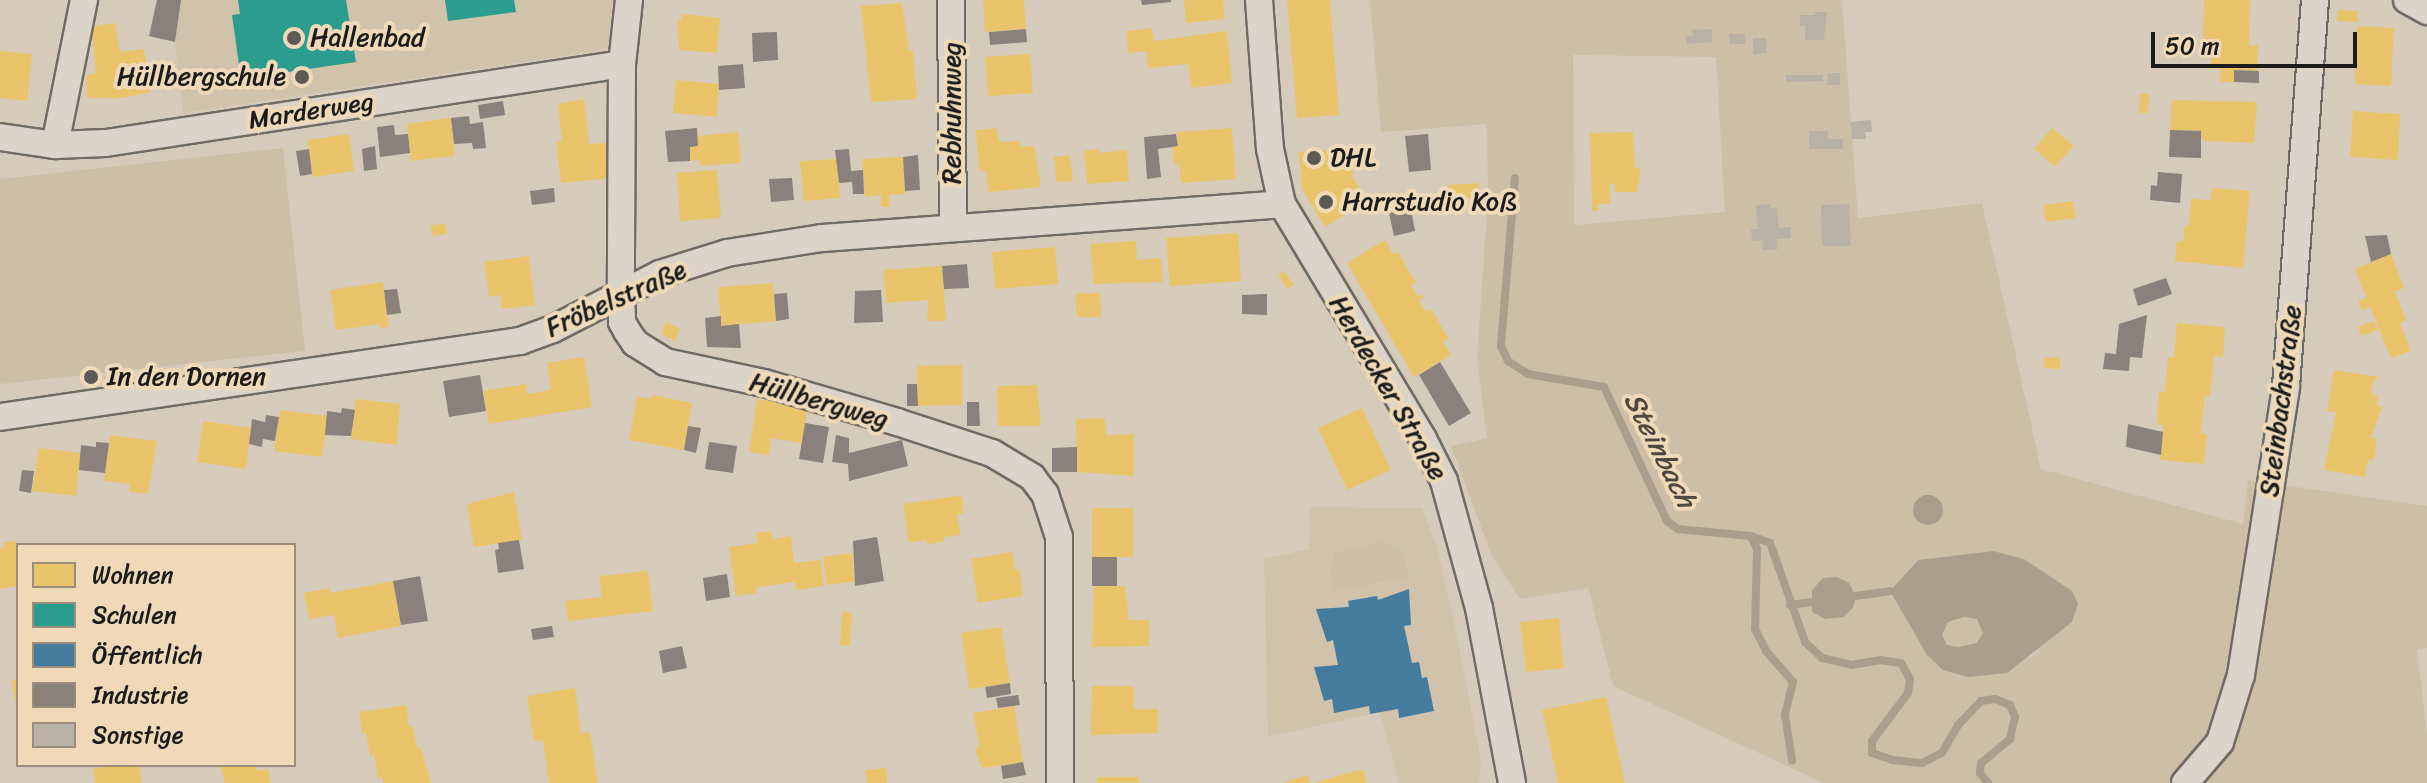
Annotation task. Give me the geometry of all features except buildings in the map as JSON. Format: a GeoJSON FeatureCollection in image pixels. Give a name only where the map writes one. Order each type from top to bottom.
{"type":"FeatureCollection","features":[{"type":"Feature","properties":{"kind":"street"},"geometry":{"type":"LineString","coordinates":[[55,145],[84,0]]}},
{"type":"Feature","properties":{"kind":"street","name":"Hüllbergweg"},"geometry":{"type":"LineString","coordinates":[[629,0],[622,64],[622,322],[635,343],[665,362],[764,383],[897,422],[992,453],[1032,477],[1045,494],[1059,537],[1060,783]]}},
{"type":"Feature","properties":{"kind":"street","name":"Rebhuhnweg"},"geometry":{"type":"LineString","coordinates":[[951,0],[953,227]]}},
{"type":"Feature","properties":{"kind":"street","name":"Herdecker Straße"},"geometry":{"type":"LineString","coordinates":[[1259,0],[1270,149],[1282,204],[1423,439],[1444,481],[1479,608],[1512,783]]}},
{"type":"Feature","properties":{"kind":"street","name":"Steinbachstraße"},"geometry":{"type":"LineString","coordinates":[[2185,783],[2220,742],[2241,675],[2286,386],[2315,0]]}},
{"type":"Feature","properties":{"kind":"street"},"geometry":{"type":"LineString","coordinates":[[2407,0],[2427,11]]}},
{"type":"Feature","properties":{"kind":"street","name":"Marderweg"},"geometry":{"type":"LineString","coordinates":[[0,137],[55,145],[106,143],[622,64]]}},
{"type":"Feature","properties":{"kind":"street","name":"Fröbelstraße"},"geometry":{"type":"LineString","coordinates":[[0,417],[520,341],[553,329],[660,274],[727,253],[822,238],[1282,204]]}},
{"type":"Feature","properties":{"kind":"shaded area","name":"Hüllbergschule"},"geometry":{"type":"Polygon","coordinates":[[[181,0],[614,0],[609,49],[183,113],[175,46],[181,0]]]}},
{"type":"Feature","properties":{"kind":"shaded area"},"geometry":{"type":"Polygon","coordinates":[[[1370,0],[1842,0],[1858,218],[1982,203],[2041,469],[2243,524],[2248,480],[2427,506],[2427,648],[2417,649],[2427,735],[2427,783],[1824,783],[1613,686],[1588,588],[1520,599],[1491,554],[1451,446],[1487,438],[1477,359],[1488,197],[1487,124],[1381,132],[1370,0]],[[1573,55],[1574,225],[1725,212],[1716,57],[1573,55]],[[1993,551],[1917,560],[1890,591],[1927,655],[2031,658],[2051,636],[2072,622],[1993,551]]]}},
{"type":"Feature","properties":{"kind":"shaded area"},"geometry":{"type":"Polygon","coordinates":[[[283,148],[305,351],[0,384],[0,179],[283,148]]]}},
{"type":"Feature","properties":{"kind":"shaded area"},"geometry":{"type":"Polygon","coordinates":[[[1928,495],[1939,499],[1943,510],[1939,521],[1928,525],[1917,521],[1913,510],[1917,499],[1928,495]]]}},
{"type":"Feature","properties":{"kind":"shaded area"},"geometry":{"type":"Polygon","coordinates":[[[1310,507],[1422,508],[1436,544],[1454,621],[1481,760],[1479,783],[1399,783],[1380,712],[1268,737],[1264,559],[1309,549],[1310,507]]]}},
{"type":"Feature","properties":{"kind":"shaded area"},"geometry":{"type":"Polygon","coordinates":[[[1379,542],[1402,549],[1409,576],[1336,591],[1330,573],[1335,554],[1379,542]]]}},
{"type":"Feature","properties":{"kind":"shaded area"},"geometry":{"type":"Polygon","coordinates":[[[1993,551],[2024,559],[2072,591],[2078,604],[2072,622],[2007,673],[1968,677],[1943,670],[1927,655],[1890,591],[1918,560],[1993,551]],[[1964,617],[1948,622],[1942,635],[1947,645],[1958,647],[1977,643],[1983,633],[1977,619],[1964,617]]]}},
{"type":"Feature","properties":{"kind":"shaded area"},"geometry":{"type":"Polygon","coordinates":[[[1837,577],[1849,583],[1856,596],[1853,608],[1843,617],[1825,619],[1812,612],[1812,590],[1823,578],[1837,577]]]}},
{"type":"Feature","properties":{"kind":"shaded area"},"geometry":{"type":"Polygon","coordinates":[[[1964,617],[1977,619],[1984,633],[1977,643],[1958,647],[1947,645],[1941,635],[1948,622],[1964,617]]]}},
{"type":"Feature","properties":{"kind":"waterway","name":"Steinbach"},"geometry":{"type":"LineString","coordinates":[[1515,178],[1501,346],[1508,361],[1528,374],[1604,387],[1667,521],[1678,529],[1751,536],[1770,543],[1805,642],[1822,658],[1852,665],[1881,660],[1901,663],[1910,679],[1908,693],[1872,741],[1872,753],[1892,760],[1922,763],[1942,753],[1958,725],[1981,701],[1995,699],[2010,705],[2015,717],[2010,739],[1981,763],[1980,773],[1988,783]]}},
{"type":"Feature","properties":{"kind":"waterway"},"geometry":{"type":"LineString","coordinates":[[1751,536],[1757,549],[1755,629],[1766,651],[1793,682],[1785,715],[1792,760]]}},
{"type":"Feature","properties":{"kind":"waterway"},"geometry":{"type":"LineString","coordinates":[[1856,596],[1890,591]]}},
{"type":"Feature","properties":{"kind":"waterway"},"geometry":{"type":"LineString","coordinates":[[1790,605],[1812,602]]}},
{"type":"Feature","properties":{"kind":"place","name":"Hallenbad"},"geometry":{"type":"Point","coordinates":[294,38]}},
{"type":"Feature","properties":{"kind":"place","name":"Hüllbergschule"},"geometry":{"type":"Point","coordinates":[302,77]}},
{"type":"Feature","properties":{"kind":"place","name":"DHL"},"geometry":{"type":"Point","coordinates":[1314,158]}},
{"type":"Feature","properties":{"kind":"place","name":"Harrstudio Koß"},"geometry":{"type":"Point","coordinates":[1326,202]}},
{"type":"Feature","properties":{"kind":"place","name":"In den Dornen"},"geometry":{"type":"Point","coordinates":[91,377]}}]}
